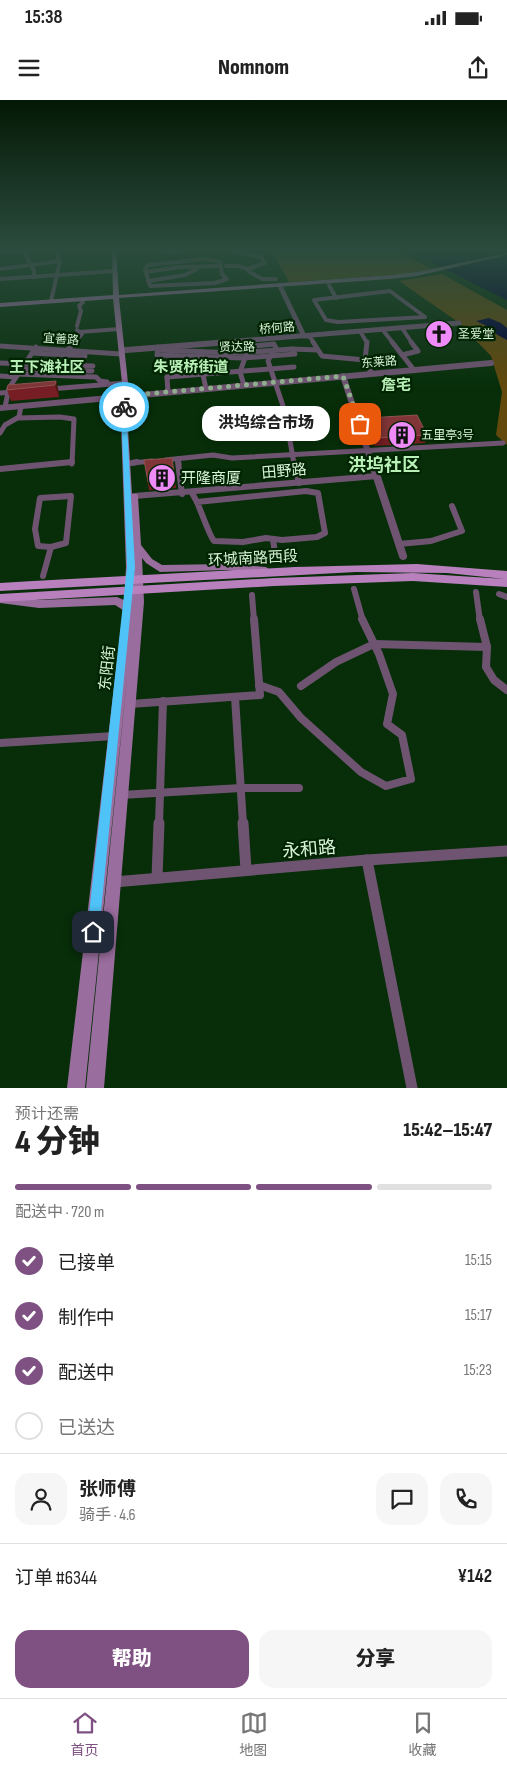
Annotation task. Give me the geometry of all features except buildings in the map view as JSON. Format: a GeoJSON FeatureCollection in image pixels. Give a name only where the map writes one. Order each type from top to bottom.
{"type":"FeatureCollection","features":[{"type":"Feature","properties":{"kind":"main road"},"geometry":{"type":"LineString","coordinates":[[0,307],[154,295]]}},
{"type":"Feature","properties":{"kind":"main road"},"geometry":{"type":"LineString","coordinates":[[0,307],[165,295]]}},
{"type":"Feature","properties":{"kind":"main road","name":"东阳街"},"geometry":{"type":"LineString","coordinates":[[76,1088],[128,608],[134,584],[126,396],[130,383],[119,328],[118,298]]}},
{"type":"Feature","properties":{"kind":"main road","name":"东阳街"},"geometry":{"type":"LineString","coordinates":[[95,1088],[130,704],[134,584],[138,547],[124,383],[124,352],[118,298]]}},
{"type":"Feature","properties":{"kind":"main road"},"geometry":{"type":"LineString","coordinates":[[138,547],[148,561],[160,569],[277,566]]}},
{"type":"Feature","properties":{"kind":"main road","name":"环城南路西段"},"geometry":{"type":"LineString","coordinates":[[0,598],[277,566],[412,567],[475,571],[507,576]]}},
{"type":"Feature","properties":{"kind":"main road","name":"环城南路西段"},"geometry":{"type":"LineString","coordinates":[[0,587],[413,577],[507,584]]}},
{"type":"Feature","properties":{"kind":"main road"},"geometry":{"type":"LineString","coordinates":[[0,598],[39,604],[117,601],[128,608]]}},
{"type":"Feature","properties":{"kind":"street"},"geometry":{"type":"LineString","coordinates":[[51,302],[52,295]]}},
{"type":"Feature","properties":{"kind":"street"},"geometry":{"type":"LineString","coordinates":[[284,295],[304,336],[310,337],[322,356],[364,360]]}},
{"type":"Feature","properties":{"kind":"street"},"geometry":{"type":"LineString","coordinates":[[358,295],[314,300],[326,320],[355,323],[425,317],[396,295]]}},
{"type":"Feature","properties":{"kind":"street"},"geometry":{"type":"LineString","coordinates":[[68,349],[82,334],[78,329],[81,312],[79,306],[83,302]]}},
{"type":"Feature","properties":{"kind":"street","name":"桥何路"},"geometry":{"type":"LineString","coordinates":[[124,352],[460,323]]}},
{"type":"Feature","properties":{"kind":"street"},"geometry":{"type":"LineString","coordinates":[[78,329],[119,328]]}},
{"type":"Feature","properties":{"kind":"street"},"geometry":{"type":"LineString","coordinates":[[402,328],[418,351],[402,355]]}},
{"type":"Feature","properties":{"kind":"street"},"geometry":{"type":"LineString","coordinates":[[382,330],[414,370]]}},
{"type":"Feature","properties":{"kind":"street"},"geometry":{"type":"LineString","coordinates":[[360,331],[367,342],[364,360],[372,374]]}},
{"type":"Feature","properties":{"kind":"street"},"geometry":{"type":"LineString","coordinates":[[158,348],[192,351],[274,344],[275,350],[268,362],[285,412],[299,483]]}},
{"type":"Feature","properties":{"kind":"street","name":"宜善路"},"geometry":{"type":"LineString","coordinates":[[0,346],[124,352]]}},
{"type":"Feature","properties":{"kind":"street"},"geometry":{"type":"LineString","coordinates":[[2,407],[7,392],[36,347]]}},
{"type":"Feature","properties":{"kind":"street","name":"贤达路"},"geometry":{"type":"LineString","coordinates":[[158,348],[157,355],[177,356],[202,354],[271,356],[295,354],[292,349]]}},
{"type":"Feature","properties":{"kind":"street"},"geometry":{"type":"LineString","coordinates":[[244,385],[240,371],[246,355],[292,349]]}},
{"type":"Feature","properties":{"kind":"street","name":"贤达路"},"geometry":{"type":"LineString","coordinates":[[292,349],[318,350]]}},
{"type":"Feature","properties":{"kind":"street"},"geometry":{"type":"LineString","coordinates":[[192,351],[202,354],[206,389]]}},
{"type":"Feature","properties":{"kind":"street"},"geometry":{"type":"LineString","coordinates":[[32,353],[85,356]]}},
{"type":"Feature","properties":{"kind":"street"},"geometry":{"type":"LineString","coordinates":[[53,376],[64,354]]}},
{"type":"Feature","properties":{"kind":"street"},"geometry":{"type":"LineString","coordinates":[[168,392],[167,377],[177,356]]}},
{"type":"Feature","properties":{"kind":"street"},"geometry":{"type":"LineString","coordinates":[[0,363],[23,366]]}},
{"type":"Feature","properties":{"kind":"street","name":"东莱路"},"geometry":{"type":"LineString","coordinates":[[2,407],[491,363]]}},
{"type":"Feature","properties":{"kind":"street"},"geometry":{"type":"LineString","coordinates":[[0,367],[93,368]]}},
{"type":"Feature","properties":{"kind":"street"},"geometry":{"type":"LineString","coordinates":[[167,377],[294,367]]}},
{"type":"Feature","properties":{"kind":"street"},"geometry":{"type":"LineString","coordinates":[[0,376],[96,377],[100,381],[124,383]]}},
{"type":"Feature","properties":{"kind":"street"},"geometry":{"type":"LineString","coordinates":[[343,376],[404,556]]}},
{"type":"Feature","properties":{"kind":"street"},"geometry":{"type":"LineString","coordinates":[[46,389],[124,383]]}},
{"type":"Feature","properties":{"kind":"street"},"geometry":{"type":"LineString","coordinates":[[0,393],[27,391]]}},
{"type":"Feature","properties":{"kind":"street"},"geometry":{"type":"LineString","coordinates":[[0,433],[1,429],[19,417],[21,406]]}},
{"type":"Feature","properties":{"kind":"street"},"geometry":{"type":"LineString","coordinates":[[0,469],[72,464],[74,419],[66,416],[30,420],[17,418]]}},
{"type":"Feature","properties":{"kind":"street"},"geometry":{"type":"LineString","coordinates":[[132,463],[213,455],[232,458],[503,443]]}},
{"type":"Feature","properties":{"kind":"street"},"geometry":{"type":"LineString","coordinates":[[178,459],[182,494]]}},
{"type":"Feature","properties":{"kind":"street","name":"田野路"},"geometry":{"type":"LineString","coordinates":[[134,496],[230,491],[257,486],[376,476]]}},
{"type":"Feature","properties":{"kind":"street"},"geometry":{"type":"LineString","coordinates":[[192,493],[196,502],[210,526],[210,537],[214,541],[242,542],[266,538],[317,537],[325,533],[321,515],[322,500],[318,494],[306,491],[196,502]]}},
{"type":"Feature","properties":{"kind":"street"},"geometry":{"type":"LineString","coordinates":[[72,496],[66,543],[51,547],[38,546],[35,539],[40,498],[72,496]]}},
{"type":"Feature","properties":{"kind":"street"},"geometry":{"type":"LineString","coordinates":[[399,544],[444,539],[462,531],[452,506]]}},
{"type":"Feature","properties":{"kind":"street"},"geometry":{"type":"LineString","coordinates":[[274,539],[277,566]]}},
{"type":"Feature","properties":{"kind":"street"},"geometry":{"type":"LineString","coordinates":[[43,576],[51,547]]}},
{"type":"Feature","properties":{"kind":"street"},"geometry":{"type":"LineString","coordinates":[[259,685],[279,692],[302,718],[361,772],[386,786],[412,779],[402,735],[387,724],[393,694],[379,654],[364,626],[354,589]]}},
{"type":"Feature","properties":{"kind":"street"},"geometry":{"type":"LineString","coordinates":[[476,592],[477,610],[488,647],[486,667],[494,680],[507,690]]}},
{"type":"Feature","properties":{"kind":"street"},"geometry":{"type":"LineString","coordinates":[[499,594],[507,598]]}},
{"type":"Feature","properties":{"kind":"street"},"geometry":{"type":"LineString","coordinates":[[130,704],[260,695],[252,595]]}},
{"type":"Feature","properties":{"kind":"street"},"geometry":{"type":"LineString","coordinates":[[301,686],[336,662],[374,644],[488,647]]}},
{"type":"Feature","properties":{"kind":"street"},"geometry":{"type":"LineString","coordinates":[[235,697],[246,870]]}},
{"type":"Feature","properties":{"kind":"street"},"geometry":{"type":"LineString","coordinates":[[158,878],[163,701]]}},
{"type":"Feature","properties":{"kind":"street"},"geometry":{"type":"LineString","coordinates":[[0,743],[114,736]]}},
{"type":"Feature","properties":{"kind":"street"},"geometry":{"type":"LineString","coordinates":[[122,794],[241,788],[299,788]]}},
{"type":"Feature","properties":{"kind":"street","name":"永和路"},"geometry":{"type":"LineString","coordinates":[[113,882],[367,860],[507,851]]}},
{"type":"Feature","properties":{"kind":"street"},"geometry":{"type":"LineString","coordinates":[[367,860],[412,1088]]}},
{"type":"Feature","properties":{"kind":"shaded area"},"geometry":{"type":"Polygon","coordinates":[[[419,295],[480,295],[507,310],[507,445],[496,435],[502,392],[491,356],[458,322],[419,295]]]}},
{"type":"Feature","properties":{"kind":"shaded area"},"geometry":{"type":"Polygon","coordinates":[[[497,295],[507,295],[507,300],[497,295]]]}},
{"type":"Feature","properties":{"kind":"shaded area"},"geometry":{"type":"Polygon","coordinates":[[[489,318],[507,328],[507,340],[496,334],[493,329],[476,321],[489,318]]]}},
{"type":"Feature","properties":{"kind":"way so far"},"geometry":{"type":"LineString","coordinates":[[124,407],[123,396],[343,376],[360,424]]}},
{"type":"Feature","properties":{"kind":"place","name":"圣爱堂"},"geometry":{"type":"Point","coordinates":[439,334]}},
{"type":"Feature","properties":{"kind":"place","name":"洪坞综合市场"},"geometry":{"type":"Point","coordinates":[360,424]}},
{"type":"Feature","properties":{"kind":"place","name":"五里亭3号"},"geometry":{"type":"Point","coordinates":[402,435]}},
{"type":"Feature","properties":{"kind":"place","name":"开隆商厦"},"geometry":{"type":"Point","coordinates":[162,478]}},
{"type":"Feature","properties":{"kind":"district","name":"王下滩社区"},"geometry":{"type":"Point","coordinates":[47,367]}},
{"type":"Feature","properties":{"kind":"district","name":"朱贤桥街道"},"geometry":{"type":"Point","coordinates":[191,367]}},
{"type":"Feature","properties":{"kind":"district","name":"詹宅"},"geometry":{"type":"Point","coordinates":[396,385]}},
{"type":"Feature","properties":{"kind":"district","name":"洪坞社区"},"geometry":{"type":"Point","coordinates":[384,465]}},
{"type":"Feature","properties":{"kind":"route"},"geometry":{"type":"LineString","coordinates":[[93,932],[129,602],[131,567],[124,407]]}}]}
